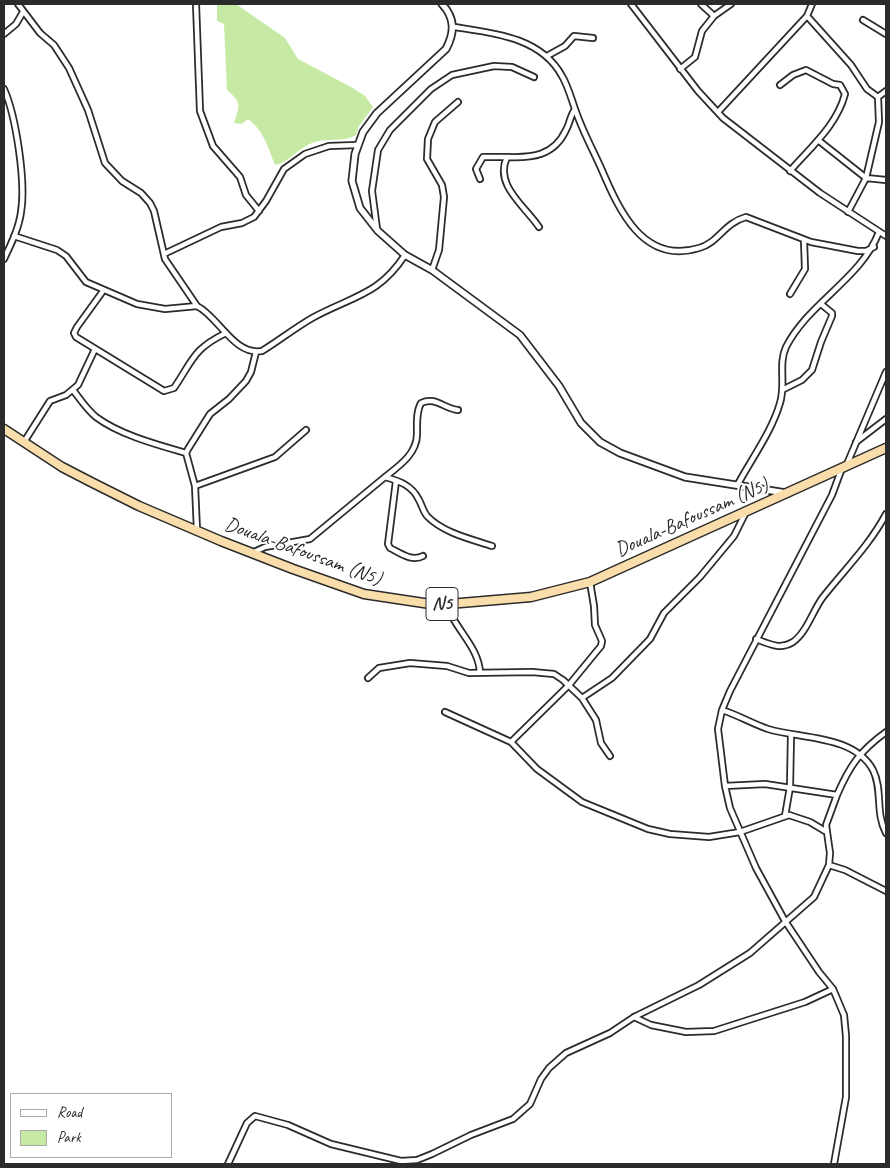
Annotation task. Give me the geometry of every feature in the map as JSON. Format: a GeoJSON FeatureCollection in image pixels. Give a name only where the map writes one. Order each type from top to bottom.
{"type":"FeatureCollection","features":[{"type":"Feature","properties":{"kind":"highway","name":"Douala-Bafoussam (N5)"},"geometry":{"type":"LineString","coordinates":[[4,429],[23,443],[90,482],[197,530],[252,553],[364,594],[422,604],[448,604],[531,597],[590,582],[886,448]]}},
{"type":"Feature","properties":{"kind":"street"},"geometry":{"type":"LineString","coordinates":[[18,4],[23,12],[54,45],[69,68],[88,110],[105,163],[127,186],[142,193],[150,203],[154,211],[164,254],[169,266],[196,306],[205,311],[226,333],[243,347],[256,352],[262,351],[315,317],[371,291],[398,265],[405,255]]}},
{"type":"Feature","properties":{"kind":"street"},"geometry":{"type":"LineString","coordinates":[[196,4],[200,111],[213,146],[240,178],[246,195],[259,212]]}},
{"type":"Feature","properties":{"kind":"street"},"geometry":{"type":"LineString","coordinates":[[442,4],[447,10],[454,27],[453,35],[446,49],[377,113],[357,144],[353,164],[355,196],[360,208],[378,231],[405,255],[432,270],[520,335],[559,386],[581,423],[600,442],[668,472],[685,477],[786,493]]}},
{"type":"Feature","properties":{"kind":"street"},"geometry":{"type":"LineString","coordinates":[[631,4],[680,69],[718,112],[790,171],[886,236]]}},
{"type":"Feature","properties":{"kind":"street"},"geometry":{"type":"LineString","coordinates":[[701,4],[714,16]]}},
{"type":"Feature","properties":{"kind":"street"},"geometry":{"type":"LineString","coordinates":[[680,69],[695,57],[699,49],[700,35],[714,16],[731,4]]}},
{"type":"Feature","properties":{"kind":"street"},"geometry":{"type":"LineString","coordinates":[[718,112],[807,16],[812,4]]}},
{"type":"Feature","properties":{"kind":"street"},"geometry":{"type":"LineString","coordinates":[[4,34],[16,24],[23,12]]}},
{"type":"Feature","properties":{"kind":"street"},"geometry":{"type":"LineString","coordinates":[[807,16],[851,66],[867,89],[878,97]]}},
{"type":"Feature","properties":{"kind":"street"},"geometry":{"type":"LineString","coordinates":[[863,20],[886,34]]}},
{"type":"Feature","properties":{"kind":"street"},"geometry":{"type":"LineString","coordinates":[[454,27],[514,39],[539,50],[547,56],[562,76],[616,203],[626,218],[649,242],[671,251],[698,248],[707,245],[728,224],[746,217],[804,240],[858,251],[866,251],[874,247]]}},
{"type":"Feature","properties":{"kind":"street"},"geometry":{"type":"LineString","coordinates":[[547,56],[565,46],[574,36],[593,38]]}},
{"type":"Feature","properties":{"kind":"street"},"geometry":{"type":"LineString","coordinates":[[378,231],[372,191],[378,150],[390,130],[432,90],[452,75],[494,66],[512,67],[534,77]]}},
{"type":"Feature","properties":{"kind":"street"},"geometry":{"type":"LineString","coordinates":[[780,85],[793,75],[806,70],[833,84],[840,85],[845,94],[839,113],[790,171]]}},
{"type":"Feature","properties":{"kind":"street"},"geometry":{"type":"LineString","coordinates":[[4,89],[19,158],[23,198],[20,218],[4,259]]}},
{"type":"Feature","properties":{"kind":"street"},"geometry":{"type":"LineString","coordinates":[[878,97],[886,91]]}},
{"type":"Feature","properties":{"kind":"street"},"geometry":{"type":"LineString","coordinates":[[848,212],[866,178],[879,122],[878,97]]}},
{"type":"Feature","properties":{"kind":"street"},"geometry":{"type":"LineString","coordinates":[[432,270],[439,250],[444,197],[442,185],[427,159],[428,138],[436,122],[458,102]]}},
{"type":"Feature","properties":{"kind":"street"},"geometry":{"type":"LineString","coordinates":[[480,179],[476,169],[483,157],[534,156],[553,149],[560,142],[575,109]]}},
{"type":"Feature","properties":{"kind":"street"},"geometry":{"type":"LineString","coordinates":[[5,117],[11,115]]}},
{"type":"Feature","properties":{"kind":"street"},"geometry":{"type":"LineString","coordinates":[[818,140],[866,178],[886,180]]}},
{"type":"Feature","properties":{"kind":"street"},"geometry":{"type":"LineString","coordinates":[[164,254],[221,227],[248,220],[259,212],[279,176],[298,158],[321,147],[357,144]]}},
{"type":"Feature","properties":{"kind":"street"},"geometry":{"type":"LineString","coordinates":[[507,157],[503,165],[505,182],[539,227]]}},
{"type":"Feature","properties":{"kind":"street"},"geometry":{"type":"LineString","coordinates":[[738,484],[772,422],[784,389],[782,366],[786,348],[821,304],[852,273],[874,247],[879,232]]}},
{"type":"Feature","properties":{"kind":"street"},"geometry":{"type":"LineString","coordinates":[[14,236],[57,250],[66,256],[86,282],[103,291],[153,308],[196,306]]}},
{"type":"Feature","properties":{"kind":"street"},"geometry":{"type":"LineString","coordinates":[[790,294],[804,269],[804,240]]}},
{"type":"Feature","properties":{"kind":"street"},"geometry":{"type":"LineString","coordinates":[[103,291],[74,333],[79,340],[164,391],[170,391],[177,384],[194,354],[205,344],[226,333]]}},
{"type":"Feature","properties":{"kind":"street"},"geometry":{"type":"LineString","coordinates":[[784,389],[802,380],[814,366],[821,342],[832,316],[832,313],[821,304]]}},
{"type":"Feature","properties":{"kind":"street"},"geometry":{"type":"LineString","coordinates":[[23,443],[50,401],[73,390],[95,349]]}},
{"type":"Feature","properties":{"kind":"street"},"geometry":{"type":"LineString","coordinates":[[197,530],[195,486],[186,454],[191,440],[210,414],[229,400],[246,381],[251,372],[256,352]]}},
{"type":"Feature","properties":{"kind":"street"},"geometry":{"type":"LineString","coordinates":[[834,1164],[845,1107],[847,1072],[846,1026],[841,1005],[833,989],[819,972],[785,921],[756,868],[740,832],[725,786],[718,729],[722,710],[756,639],[832,495],[886,372]]}},
{"type":"Feature","properties":{"kind":"street"},"geometry":{"type":"LineString","coordinates":[[73,390],[90,412],[102,421],[151,443],[186,454]]}},
{"type":"Feature","properties":{"kind":"street"},"geometry":{"type":"LineString","coordinates":[[252,553],[265,547],[310,539],[385,477],[414,448],[417,437],[418,408],[421,403],[434,401],[448,408],[458,410]]}},
{"type":"Feature","properties":{"kind":"street"},"geometry":{"type":"LineString","coordinates":[[855,443],[886,419]]}},
{"type":"Feature","properties":{"kind":"street"},"geometry":{"type":"LineString","coordinates":[[195,486],[275,457],[306,430]]}},
{"type":"Feature","properties":{"kind":"street"},"geometry":{"type":"LineString","coordinates":[[385,477],[415,492],[428,517],[439,525],[455,534],[492,546]]}},
{"type":"Feature","properties":{"kind":"street"},"geometry":{"type":"LineString","coordinates":[[396,481],[388,544],[412,558],[417,559],[424,556]]}},
{"type":"Feature","properties":{"kind":"street"},"geometry":{"type":"LineString","coordinates":[[582,698],[612,678],[650,639],[664,613],[700,577],[734,536],[747,510]]}},
{"type":"Feature","properties":{"kind":"street"},"geometry":{"type":"LineString","coordinates":[[756,639],[775,646],[783,646],[800,636],[824,596],[865,548],[886,514]]}},
{"type":"Feature","properties":{"kind":"street"},"geometry":{"type":"LineString","coordinates":[[512,742],[569,685],[601,646],[602,641],[595,625],[590,582]]}},
{"type":"Feature","properties":{"kind":"street"},"geometry":{"type":"LineString","coordinates":[[448,604],[452,617],[466,636],[477,659],[480,673]]}},
{"type":"Feature","properties":{"kind":"street"},"geometry":{"type":"LineString","coordinates":[[368,678],[379,668],[410,663],[447,666],[458,671],[480,673],[547,673],[559,676],[582,698],[596,720],[601,743],[610,756]]}},
{"type":"Feature","properties":{"kind":"street"},"geometry":{"type":"LineString","coordinates":[[722,710],[767,728],[845,746],[859,754],[870,764],[878,780],[880,818],[886,833]]}},
{"type":"Feature","properties":{"kind":"street"},"geometry":{"type":"LineString","coordinates":[[445,712],[512,742],[537,769],[582,802],[648,830],[692,837],[740,832],[785,816],[805,820],[825,831]]}},
{"type":"Feature","properties":{"kind":"street"},"geometry":{"type":"LineString","coordinates":[[228,1164],[247,1123],[255,1116],[288,1125],[331,1144],[388,1160],[417,1160],[521,1114],[530,1104],[541,1079],[566,1053],[610,1033],[634,1017],[691,990],[750,953],[814,897],[829,866],[830,854],[825,831],[846,774],[859,754],[886,732]]}},
{"type":"Feature","properties":{"kind":"street"},"geometry":{"type":"LineString","coordinates":[[785,816],[790,787],[791,734]]}},
{"type":"Feature","properties":{"kind":"street"},"geometry":{"type":"LineString","coordinates":[[725,786],[765,784],[837,795]]}},
{"type":"Feature","properties":{"kind":"street"},"geometry":{"type":"LineString","coordinates":[[829,866],[845,870],[886,891]]}},
{"type":"Feature","properties":{"kind":"street"},"geometry":{"type":"LineString","coordinates":[[634,1017],[651,1026],[686,1032],[714,1031],[805,1002],[833,989]]}},
{"type":"Feature","properties":{"kind":"green space"},"geometry":{"type":"Polygon","coordinates":[[[217,4],[236,4],[285,38],[298,59],[365,96],[373,107],[359,126],[356,135],[346,139],[323,140],[312,143],[285,161],[275,165],[265,140],[258,129],[248,119],[242,124],[234,123],[238,112],[238,105],[235,98],[227,90],[224,24],[217,21],[217,4]]]}}]}
